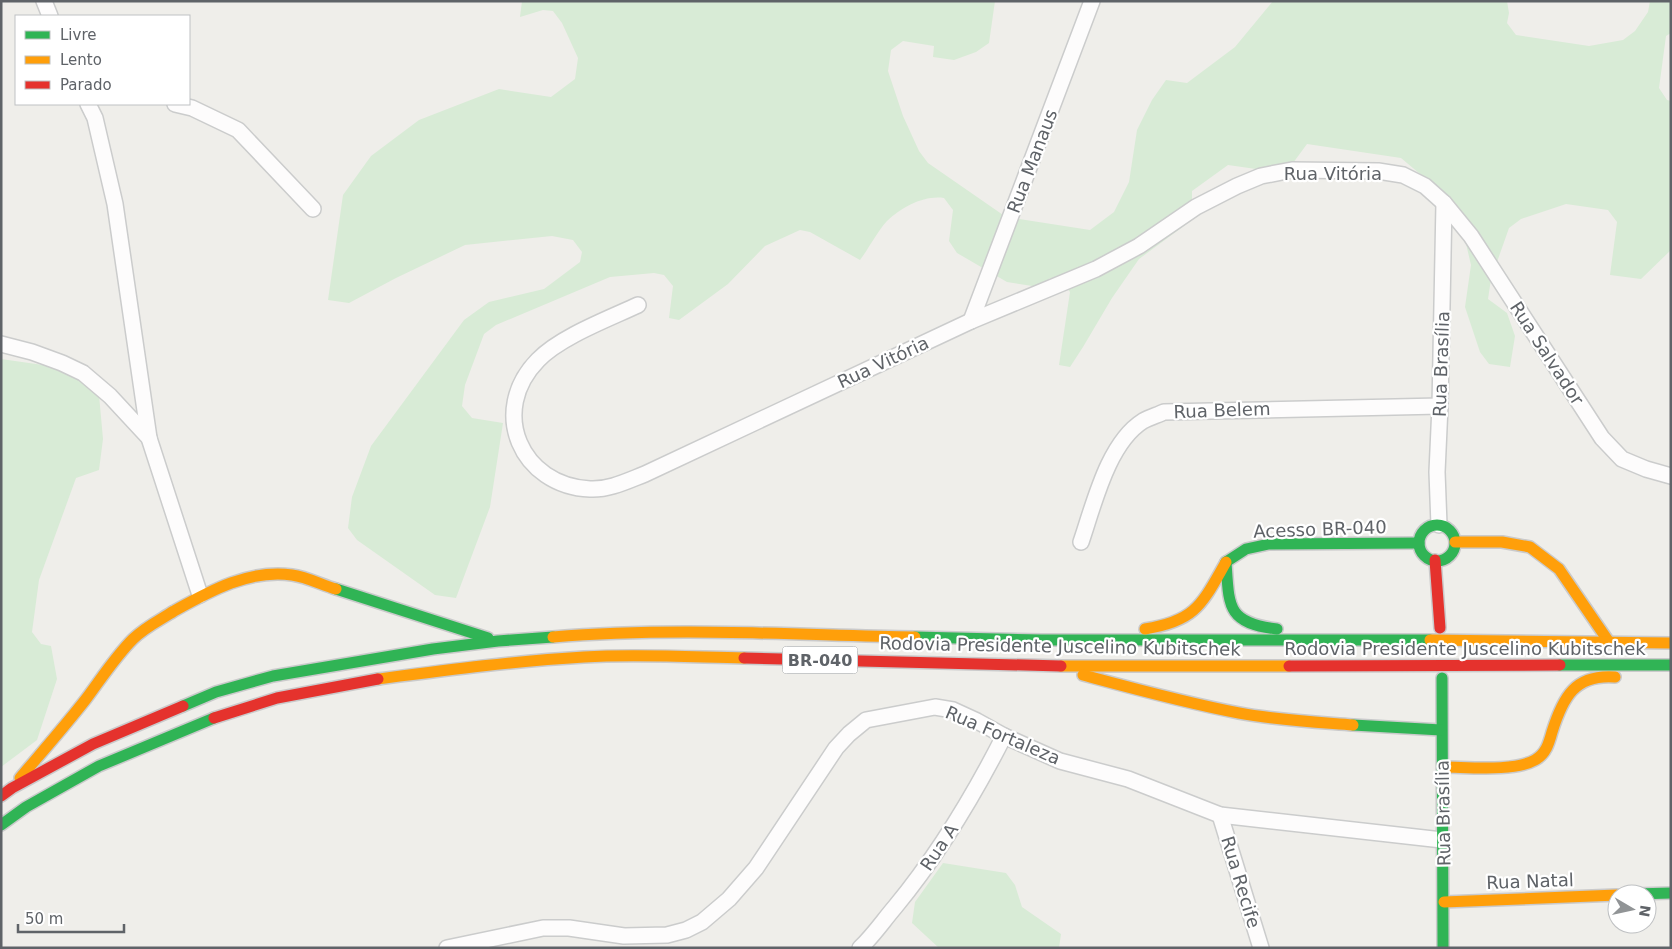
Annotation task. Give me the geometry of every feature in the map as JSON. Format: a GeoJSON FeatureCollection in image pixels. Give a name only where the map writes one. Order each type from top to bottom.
{"type":"FeatureCollection","features":[{"type":"Feature","properties":{"kind":"main road"},"geometry":{"type":"LineString","coordinates":[[1439,525],[1448,528],[1455,542],[1451,553],[1447,557],[1436,560],[1422,553],[1419,543],[1423,532],[1427,528],[1439,525]]}},
{"type":"Feature","properties":{"kind":"main road"},"geometry":{"type":"LineString","coordinates":[[1455,542],[1502,542],[1530,547],[1559,569],[1609,642]]}},
{"type":"Feature","properties":{"kind":"main road","name":"Acesso BR-040"},"geometry":{"type":"LineString","coordinates":[[1226,562],[1236,554],[1252,546],[1269,544],[1419,543]]}},
{"type":"Feature","properties":{"kind":"main road"},"geometry":{"type":"LineString","coordinates":[[1436,560],[1440,628]]}},
{"type":"Feature","properties":{"kind":"main road"},"geometry":{"type":"LineString","coordinates":[[1041,640],[1158,628],[1175,624],[1190,615],[1204,601],[1226,562]]}},
{"type":"Feature","properties":{"kind":"main road"},"geometry":{"type":"LineString","coordinates":[[1226,562],[1230,603],[1240,620],[1250,625],[1260,628],[1420,640]]}},
{"type":"Feature","properties":{"kind":"main road"},"geometry":{"type":"LineString","coordinates":[[12,788],[85,700],[118,654],[143,630],[200,595],[226,583],[250,577],[276,574],[293,575],[498,641]]}},
{"type":"Feature","properties":{"kind":"main road","name":"Rodovia Presidente Juscelino Kubitschek"},"geometry":{"type":"LineString","coordinates":[[1,796],[92,744],[216,692],[282,675],[433,649],[498,641],[586,634],[666,632],[1041,640],[1420,640],[1671,643]]}},
{"type":"Feature","properties":{"kind":"main road","name":"Rodovia Presidente Juscelino Kubitschek"},"geometry":{"type":"LineString","coordinates":[[1,825],[26,806],[99,766],[223,714],[277,698],[365,681],[500,663],[586,657],[663,656],[1046,666],[1671,665]]}},
{"type":"Feature","properties":{"kind":"main road"},"geometry":{"type":"LineString","coordinates":[[1443,767],[1516,766],[1534,762],[1544,753],[1549,744],[1564,700],[1572,689],[1597,676],[1622,677],[1638,675],[1671,665]]}},
{"type":"Feature","properties":{"kind":"main road"},"geometry":{"type":"LineString","coordinates":[[1046,666],[1240,713],[1339,724],[1441,730]]}},
{"type":"Feature","properties":{"kind":"main road","name":"Rua Brasília"},"geometry":{"type":"LineString","coordinates":[[1442,678],[1444,948]]}},
{"type":"Feature","properties":{"kind":"main road"},"geometry":{"type":"LineString","coordinates":[[1657,893],[1671,892]]}},
{"type":"Feature","properties":{"kind":"main road","name":"Rua Natal"},"geometry":{"type":"LineString","coordinates":[[1444,902],[1607,895]]}},
{"type":"Feature","properties":{"kind":"street"},"geometry":{"type":"LineString","coordinates":[[44,1],[50,15]]}},
{"type":"Feature","properties":{"kind":"street","name":"Rua Manaus"},"geometry":{"type":"LineString","coordinates":[[971,321],[1092,1]]}},
{"type":"Feature","properties":{"kind":"street"},"geometry":{"type":"LineString","coordinates":[[88,105],[95,118],[115,204],[149,438],[200,595]]}},
{"type":"Feature","properties":{"kind":"street"},"geometry":{"type":"LineString","coordinates":[[178,105],[192,108],[238,130],[313,209]]}},
{"type":"Feature","properties":{"kind":"street","name":"Rua Vitória"},"geometry":{"type":"LineString","coordinates":[[638,305],[555,345],[538,360],[524,378],[515,398],[513,412],[514,430],[519,444],[533,463],[547,475],[566,486],[591,490],[614,486],[644,474],[971,321],[1096,269],[1139,246],[1196,207],[1261,176],[1292,170],[1378,171],[1403,175],[1424,186],[1444,204]]}},
{"type":"Feature","properties":{"kind":"street","name":"Rua Brasília"},"geometry":{"type":"LineString","coordinates":[[1439,525],[1436,472],[1440,406],[1444,204]]}},
{"type":"Feature","properties":{"kind":"street","name":"Rua Salvador"},"geometry":{"type":"LineString","coordinates":[[1444,204],[1471,236],[1602,438],[1622,459],[1646,469],[1671,476]]}},
{"type":"Feature","properties":{"kind":"street"},"geometry":{"type":"LineString","coordinates":[[1,344],[32,352],[83,373],[110,396],[149,438]]}},
{"type":"Feature","properties":{"kind":"street","name":"Rua Belem"},"geometry":{"type":"LineString","coordinates":[[1081,542],[1106,467],[1127,434],[1143,421],[1164,412],[1440,406]]}},
{"type":"Feature","properties":{"kind":"street","name":"Rua Fortaleza"},"geometry":{"type":"LineString","coordinates":[[447,948],[543,928],[569,928],[624,936],[667,935],[686,930],[702,922],[729,899],[756,868],[836,748],[849,734],[866,720],[935,707],[953,710],[1004,736],[1060,761],[1128,779],[1220,815],[1442,840]]}},
{"type":"Feature","properties":{"kind":"street","name":"Rua A"},"geometry":{"type":"LineString","coordinates":[[860,948],[910,888],[947,836],[975,792],[1004,736]]}},
{"type":"Feature","properties":{"kind":"street","name":"Rua Recife"},"geometry":{"type":"LineString","coordinates":[[1220,815],[1261,948]]}},
{"type":"Feature","properties":{"kind":"green space"},"geometry":{"type":"Polygon","coordinates":[[[522,1],[995,1],[989,43],[976,52],[954,60],[933,57],[934,46],[903,41],[891,50],[888,71],[903,116],[919,151],[928,163],[1006,217],[1090,230],[1114,212],[1129,182],[1137,130],[1152,100],[1166,80],[1187,83],[1235,47],[1273,1],[1507,1],[1509,13],[1507,23],[1516,35],[1589,46],[1623,40],[1635,31],[1648,12],[1650,1],[1671,1],[1671,33],[1666,36],[1659,88],[1667,100],[1671,101],[1671,250],[1641,279],[1610,275],[1617,222],[1608,210],[1566,204],[1521,219],[1509,228],[1491,279],[1488,299],[1507,313],[1515,336],[1510,367],[1489,364],[1480,352],[1465,307],[1471,265],[1457,205],[1401,158],[1307,144],[1293,163],[1270,171],[1228,165],[1192,191],[1192,220],[1139,259],[1112,298],[1070,367],[1059,365],[1070,292],[1061,280],[1050,278],[1039,287],[1007,282],[957,253],[949,241],[953,210],[944,198],[921,200],[899,211],[883,225],[860,260],[810,232],[800,230],[765,246],[728,284],[679,320],[669,318],[673,286],[664,275],[654,273],[610,277],[496,325],[484,334],[465,385],[462,406],[472,418],[503,423],[490,507],[456,598],[435,595],[357,540],[348,528],[352,497],[371,446],[464,320],[489,302],[544,289],[580,262],[582,252],[573,240],[552,236],[465,245],[349,303],[328,300],[343,195],[371,156],[419,120],[499,89],[551,97],[575,79],[578,58],[562,23],[553,11],[543,10],[520,17],[522,1]]]}},
{"type":"Feature","properties":{"kind":"green space"},"geometry":{"type":"Polygon","coordinates":[[[1,359],[71,369],[99,395],[103,439],[99,470],[76,478],[39,580],[32,632],[41,644],[51,646],[57,679],[37,740],[1,767],[1,359]]]}},
{"type":"Feature","properties":{"kind":"green space"},"geometry":{"type":"Polygon","coordinates":[[[943,863],[1006,873],[1015,885],[1022,907],[1061,934],[1059,948],[939,948],[912,923],[915,902],[943,863]]]}},
{"type":"Feature","properties":{"kind":"traffic: fast"},"geometry":{"type":"LineString","coordinates":[[1437,525],[1449,531],[1455,543],[1449,555],[1437,561],[1425,555],[1419,543],[1425,531],[1437,525]]}},
{"type":"Feature","properties":{"kind":"traffic: fast"},"geometry":{"type":"LineString","coordinates":[[1226,562],[1246,549],[1269,544],[1419,543]]}},
{"type":"Feature","properties":{"kind":"traffic: fast"},"geometry":{"type":"LineString","coordinates":[[1226,562],[1228,591],[1234,610],[1248,622],[1277,629]]}},
{"type":"Feature","properties":{"kind":"traffic: fast"},"geometry":{"type":"LineString","coordinates":[[336,589],[488,638]]}},
{"type":"Feature","properties":{"kind":"traffic: fast"},"geometry":{"type":"LineString","coordinates":[[183,706],[216,692],[273,676],[433,649],[553,637]]}},
{"type":"Feature","properties":{"kind":"traffic: fast"},"geometry":{"type":"LineString","coordinates":[[915,637],[1041,640],[1430,640]]}},
{"type":"Feature","properties":{"kind":"traffic: fast"},"geometry":{"type":"LineString","coordinates":[[1560,665],[1671,665]]}},
{"type":"Feature","properties":{"kind":"traffic: fast"},"geometry":{"type":"LineString","coordinates":[[1442,678],[1443,948]]}},
{"type":"Feature","properties":{"kind":"traffic: fast"},"geometry":{"type":"LineString","coordinates":[[1,825],[26,807],[99,766],[214,718]]}},
{"type":"Feature","properties":{"kind":"traffic: fast"},"geometry":{"type":"LineString","coordinates":[[1353,725],[1441,730]]}},
{"type":"Feature","properties":{"kind":"traffic: fast"},"geometry":{"type":"LineString","coordinates":[[1657,893],[1671,893]]}},
{"type":"Feature","properties":{"kind":"traffic: slow"},"geometry":{"type":"LineString","coordinates":[[1455,542],[1502,542],[1530,547],[1559,569],[1609,642]]}},
{"type":"Feature","properties":{"kind":"traffic: slow"},"geometry":{"type":"LineString","coordinates":[[1145,629],[1176,621],[1196,608],[1226,562]]}},
{"type":"Feature","properties":{"kind":"traffic: slow"},"geometry":{"type":"LineString","coordinates":[[20,778],[78,709],[126,646],[142,631],[174,611],[230,583],[260,575],[298,576],[336,589]]}},
{"type":"Feature","properties":{"kind":"traffic: slow"},"geometry":{"type":"LineString","coordinates":[[553,637],[643,632],[915,637]]}},
{"type":"Feature","properties":{"kind":"traffic: slow"},"geometry":{"type":"LineString","coordinates":[[1430,640],[1671,643]]}},
{"type":"Feature","properties":{"kind":"traffic: slow"},"geometry":{"type":"LineString","coordinates":[[378,679],[507,663],[584,657],[744,658]]}},
{"type":"Feature","properties":{"kind":"traffic: slow"},"geometry":{"type":"LineString","coordinates":[[1061,666],[1289,666]]}},
{"type":"Feature","properties":{"kind":"traffic: slow"},"geometry":{"type":"LineString","coordinates":[[1083,675],[1239,713],[1281,719],[1353,725]]}},
{"type":"Feature","properties":{"kind":"traffic: slow"},"geometry":{"type":"LineString","coordinates":[[1443,767],[1503,767],[1526,764],[1535,760],[1542,755],[1546,748],[1561,708],[1573,690],[1590,679],[1615,677]]}},
{"type":"Feature","properties":{"kind":"traffic: slow"},"geometry":{"type":"LineString","coordinates":[[1444,902],[1607,895]]}},
{"type":"Feature","properties":{"kind":"traffic: jam"},"geometry":{"type":"LineString","coordinates":[[1435,560],[1440,628]]}},
{"type":"Feature","properties":{"kind":"traffic: jam"},"geometry":{"type":"LineString","coordinates":[[744,658],[1061,666]]}},
{"type":"Feature","properties":{"kind":"traffic: jam"},"geometry":{"type":"LineString","coordinates":[[1289,666],[1560,665]]}},
{"type":"Feature","properties":{"kind":"traffic: jam"},"geometry":{"type":"LineString","coordinates":[[214,718],[277,698],[378,679]]}},
{"type":"Feature","properties":{"kind":"traffic: jam"},"geometry":{"type":"LineString","coordinates":[[1,796],[12,788],[93,744],[183,706]]}}]}
